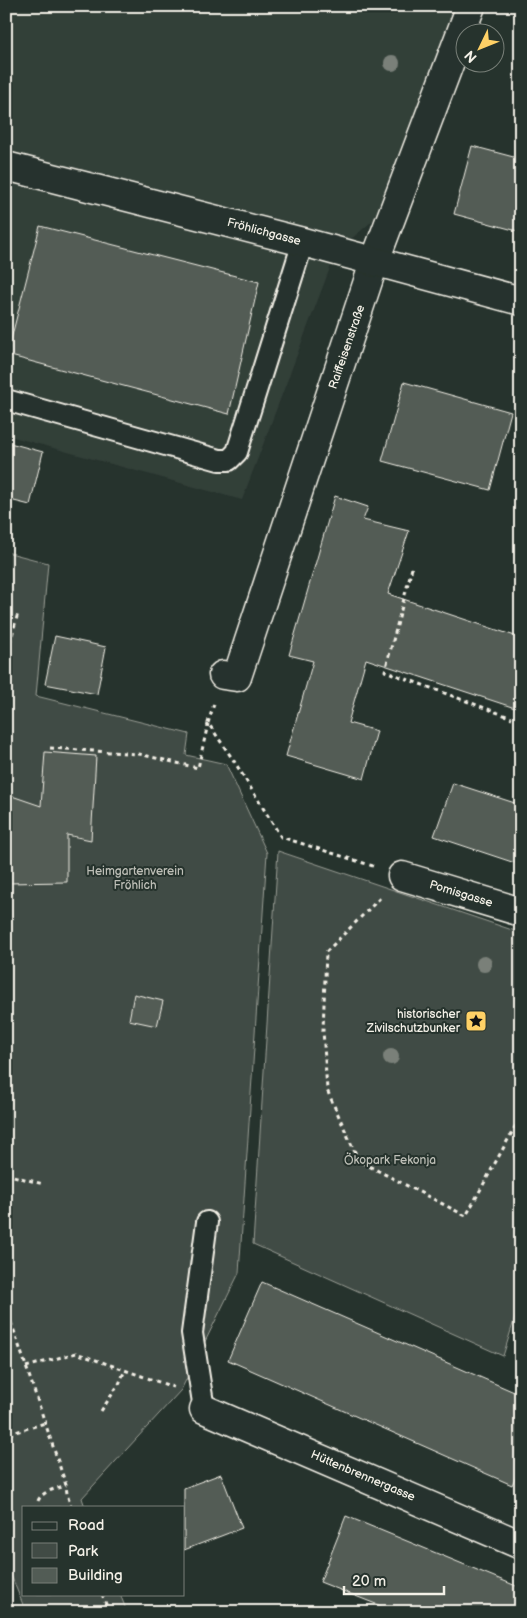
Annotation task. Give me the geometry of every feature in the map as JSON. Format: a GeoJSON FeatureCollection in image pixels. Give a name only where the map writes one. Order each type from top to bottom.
{"type":"FeatureCollection","features":[{"type":"Feature","properties":{"kind":"street","name":"Raiffeisenstraße"},"geometry":{"type":"LineString","coordinates":[[223,675],[237,677],[374,263],[471,6]]}},
{"type":"Feature","properties":{"kind":"street","name":"Fröhlichgasse"},"geometry":{"type":"LineString","coordinates":[[6,166],[303,242],[374,263],[521,301]]}},
{"type":"Feature","properties":{"kind":"street","name":"Pomisgasse"},"geometry":{"type":"LineString","coordinates":[[402,876],[521,912]]}},
{"type":"Feature","properties":{"kind":"street","name":"Hüttenbrennergasse"},"geometry":{"type":"LineString","coordinates":[[204,1409],[521,1545]]}},
{"type":"Feature","properties":{"kind":"lane"},"geometry":{"type":"LineString","coordinates":[[6,400],[219,460],[229,460],[237,452],[303,242]]}},
{"type":"Feature","properties":{"kind":"lane"},"geometry":{"type":"LineString","coordinates":[[204,1409],[192,1332],[207,1222]]}},
{"type":"Feature","properties":{"kind":"path"},"geometry":{"type":"LineString","coordinates":[[412,568],[385,671],[512,718]]}},
{"type":"Feature","properties":{"kind":"path"},"geometry":{"type":"LineString","coordinates":[[7,655],[18,613]]}},
{"type":"Feature","properties":{"kind":"path"},"geometry":{"type":"LineString","coordinates":[[6,624],[15,626]]}},
{"type":"Feature","properties":{"kind":"path"},"geometry":{"type":"LineString","coordinates":[[50,748],[139,754],[198,768],[208,723],[223,675]]}},
{"type":"Feature","properties":{"kind":"path"},"geometry":{"type":"LineString","coordinates":[[208,723],[281,837],[402,876],[326,952],[323,1030],[327,1090],[359,1161],[466,1216],[521,1116]]}},
{"type":"Feature","properties":{"kind":"path"},"geometry":{"type":"LineString","coordinates":[[6,1174],[43,1184]]}},
{"type":"Feature","properties":{"kind":"path"},"geometry":{"type":"LineString","coordinates":[[6,1308],[66,1485],[71,1506]]}},
{"type":"Feature","properties":{"kind":"path"},"geometry":{"type":"LineString","coordinates":[[26,1367],[76,1353],[181,1390]]}},
{"type":"Feature","properties":{"kind":"path"},"geometry":{"type":"LineString","coordinates":[[101,1411],[119,1384],[125,1370]]}},
{"type":"Feature","properties":{"kind":"path"},"geometry":{"type":"LineString","coordinates":[[9,1434],[45,1423]]}},
{"type":"Feature","properties":{"kind":"path"},"geometry":{"type":"LineString","coordinates":[[38,1501],[43,1494],[66,1485]]}},
{"type":"Feature","properties":{"kind":"path"},"geometry":{"type":"LineString","coordinates":[[103,1596],[109,1612]]}},
{"type":"Feature","properties":{"kind":"shaded area"},"geometry":{"type":"Polygon","coordinates":[[[6,6],[471,6],[465,22],[454,22],[454,51],[398,199],[336,252],[242,500],[6,435],[6,6]]]}},
{"type":"Feature","properties":{"kind":"green space","name":"Heimgartenverein Fröhlich"},"geometry":{"type":"Polygon","coordinates":[[[6,552],[48,563],[36,696],[189,734],[186,755],[226,764],[267,853],[239,1273],[181,1390],[82,1498],[85,1506],[22,1506],[22,1596],[121,1596],[127,1612],[26,1612],[6,1563],[6,552]]]}},
{"type":"Feature","properties":{"kind":"green space","name":"Ökopark Fekonja"},"geometry":{"type":"Polygon","coordinates":[[[278,851],[521,933],[521,1298],[503,1356],[253,1244],[278,851]]]}},
{"type":"Feature","properties":{"kind":"building"},"geometry":{"type":"Polygon","coordinates":[[[472,146],[521,159],[521,232],[454,214],[472,146]]]}},
{"type":"Feature","properties":{"kind":"building"},"geometry":{"type":"Polygon","coordinates":[[[40,226],[259,282],[229,414],[7,355],[40,226]]]}},
{"type":"Feature","properties":{"kind":"building"},"geometry":{"type":"Polygon","coordinates":[[[404,382],[511,412],[490,490],[382,461],[404,382]]]}},
{"type":"Feature","properties":{"kind":"building"},"geometry":{"type":"Polygon","coordinates":[[[6,442],[43,452],[30,505],[6,499],[6,442]]]}},
{"type":"Feature","properties":{"kind":"building"},"geometry":{"type":"Polygon","coordinates":[[[335,496],[368,507],[363,520],[409,531],[388,594],[521,638],[521,710],[366,659],[348,723],[377,731],[364,779],[286,756],[313,661],[289,655],[335,496]]]}},
{"type":"Feature","properties":{"kind":"building"},"geometry":{"type":"Polygon","coordinates":[[[55,636],[106,647],[97,694],[45,684],[55,636]]]}},
{"type":"Feature","properties":{"kind":"building"},"geometry":{"type":"Polygon","coordinates":[[[45,752],[96,756],[91,840],[67,835],[67,882],[6,883],[6,794],[41,806],[45,752]]]}},
{"type":"Feature","properties":{"kind":"building"},"geometry":{"type":"Polygon","coordinates":[[[453,783],[521,805],[521,865],[434,836],[453,783]]]}},
{"type":"Feature","properties":{"kind":"building"},"geometry":{"type":"Polygon","coordinates":[[[134,994],[163,1001],[157,1026],[129,1020],[134,994]]]}},
{"type":"Feature","properties":{"kind":"building"},"geometry":{"type":"Polygon","coordinates":[[[262,1282],[521,1395],[521,1465],[512,1485],[228,1360],[262,1282]]]}},
{"type":"Feature","properties":{"kind":"building"},"geometry":{"type":"Polygon","coordinates":[[[221,1474],[242,1528],[185,1550],[184,1488],[221,1474]]]}},
{"type":"Feature","properties":{"kind":"building"},"geometry":{"type":"Polygon","coordinates":[[[346,1516],[521,1588],[521,1612],[396,1612],[320,1582],[346,1516]]]}},
{"type":"Feature","properties":{"kind":"place","name":"historischer Zivilschutzbunker"},"geometry":{"type":"Point","coordinates":[476,1021]}}]}
